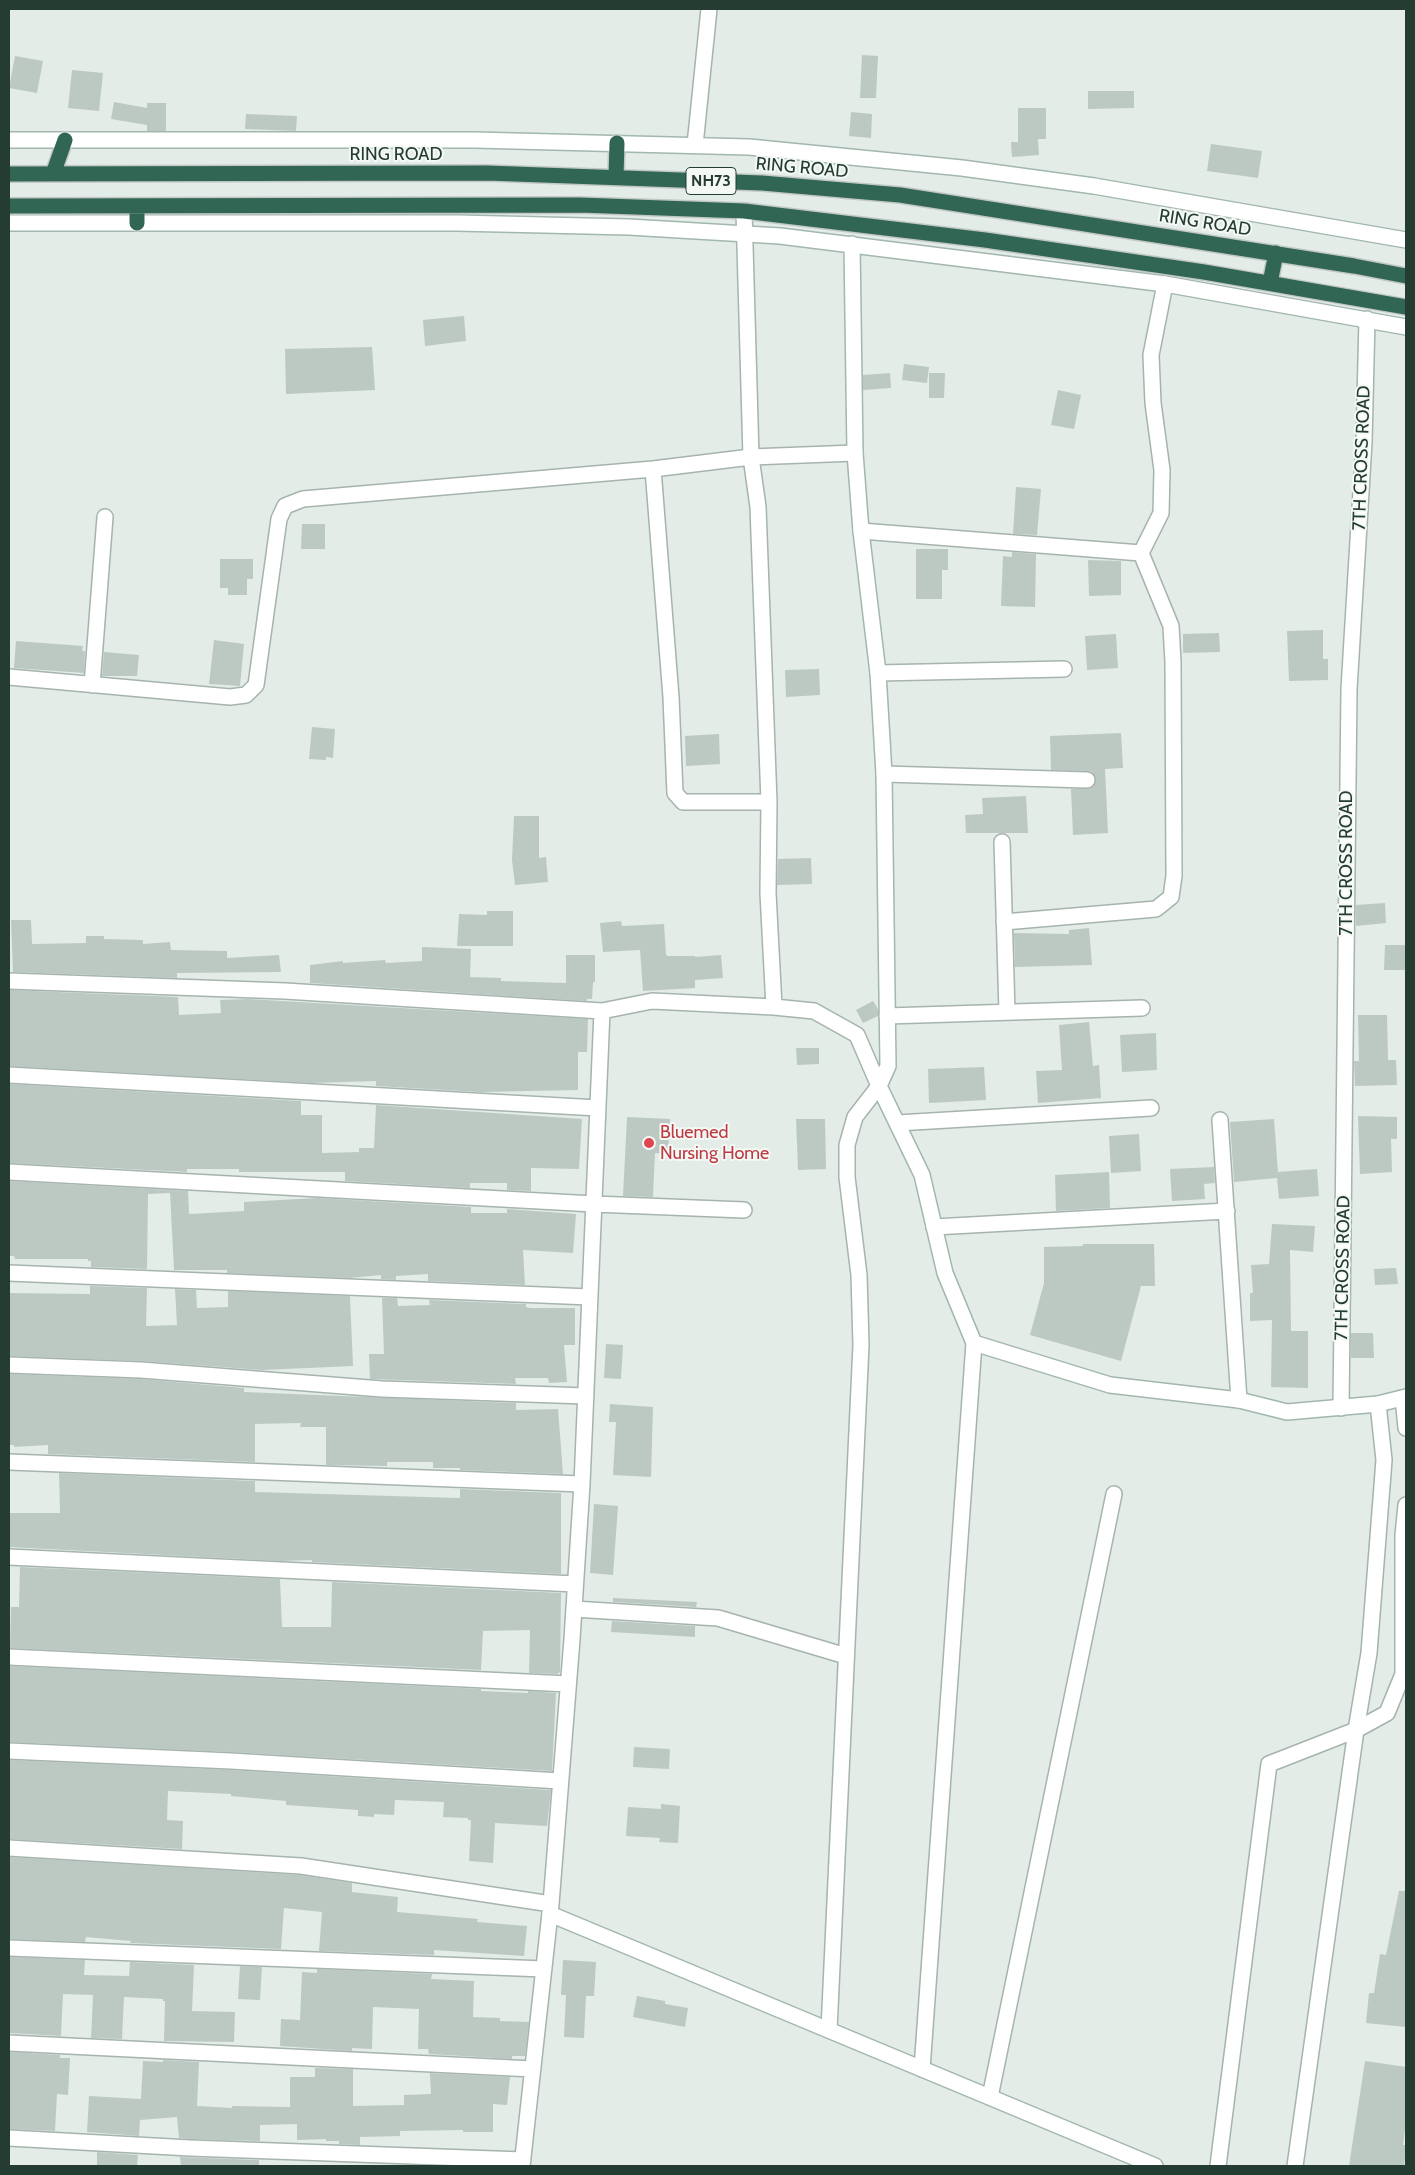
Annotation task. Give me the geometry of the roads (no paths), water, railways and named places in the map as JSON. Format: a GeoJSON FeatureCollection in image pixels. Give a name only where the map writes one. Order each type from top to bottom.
{"type":"FeatureCollection","features":[{"type":"Feature","properties":{"kind":"highway"},"geometry":{"type":"LineString","coordinates":[[53,174],[65,140]]}},
{"type":"Feature","properties":{"kind":"highway"},"geometry":{"type":"LineString","coordinates":[[616,177],[618,143]]}},
{"type":"Feature","properties":{"kind":"highway","name":"RING ROAD"},"geometry":{"type":"LineString","coordinates":[[9,174],[487,173],[762,183],[900,195],[1276,253],[1406,276]]}},
{"type":"Feature","properties":{"kind":"highway","name":"NH73"},"geometry":{"type":"LineString","coordinates":[[9,206],[580,205],[744,211],[986,240],[1270,283],[1406,307]]}},
{"type":"Feature","properties":{"kind":"highway"},"geometry":{"type":"LineString","coordinates":[[137,206],[138,223]]}},
{"type":"Feature","properties":{"kind":"highway"},"geometry":{"type":"LineString","coordinates":[[1270,283],[1276,253]]}},
{"type":"Feature","properties":{"kind":"street"},"geometry":{"type":"LineString","coordinates":[[694,145],[709,9]]}},
{"type":"Feature","properties":{"kind":"street"},"geometry":{"type":"LineString","coordinates":[[9,140],[475,140],[694,145],[835,154],[1094,186],[1406,240]]}},
{"type":"Feature","properties":{"kind":"street"},"geometry":{"type":"LineString","coordinates":[[744,211],[751,457],[758,507],[769,802],[768,893],[774,1007]]}},
{"type":"Feature","properties":{"kind":"street"},"geometry":{"type":"LineString","coordinates":[[9,223],[467,224],[629,227],[744,234],[852,244],[1165,284],[1406,327]]}},
{"type":"Feature","properties":{"kind":"street"},"geometry":{"type":"LineString","coordinates":[[829,2030],[861,1345],[859,1275],[848,1177],[847,1145],[855,1117],[879,1086],[888,1066],[884,774],[878,673],[861,531],[855,453],[852,244]]}},
{"type":"Feature","properties":{"kind":"street"},"geometry":{"type":"LineString","coordinates":[[1004,922],[1156,909],[1171,897],[1174,876],[1173,662],[1171,626],[1141,553],[1161,512],[1162,470],[1153,403],[1151,355],[1165,284]]}},
{"type":"Feature","properties":{"kind":"street","name":"7TH CROSS ROAD"},"geometry":{"type":"LineString","coordinates":[[1341,1408],[1349,689],[1364,442],[1367,319]]}},
{"type":"Feature","properties":{"kind":"street"},"geometry":{"type":"LineString","coordinates":[[9,677],[230,697],[246,695],[256,685],[279,519],[285,506],[303,499],[653,468],[751,457],[855,453]]}},
{"type":"Feature","properties":{"kind":"street"},"geometry":{"type":"LineString","coordinates":[[653,468],[671,697],[675,793],[683,802],[769,802]]}},
{"type":"Feature","properties":{"kind":"street"},"geometry":{"type":"LineString","coordinates":[[92,685],[105,517]]}},
{"type":"Feature","properties":{"kind":"street"},"geometry":{"type":"LineString","coordinates":[[861,531],[1141,553]]}},
{"type":"Feature","properties":{"kind":"street"},"geometry":{"type":"LineString","coordinates":[[878,673],[1064,669]]}},
{"type":"Feature","properties":{"kind":"street"},"geometry":{"type":"LineString","coordinates":[[884,774],[1087,780]]}},
{"type":"Feature","properties":{"kind":"street"},"geometry":{"type":"LineString","coordinates":[[1002,842],[1007,1012]]}},
{"type":"Feature","properties":{"kind":"street"},"geometry":{"type":"LineString","coordinates":[[9,981],[285,991],[602,1011],[652,1001],[774,1007],[814,1011],[857,1036],[922,1175],[945,1273],[974,1343],[922,2069]]}},
{"type":"Feature","properties":{"kind":"street"},"geometry":{"type":"LineString","coordinates":[[887,1016],[1142,1008]]}},
{"type":"Feature","properties":{"kind":"street"},"geometry":{"type":"LineString","coordinates":[[9,2138],[523,2163],[550,1909],[576,1584],[602,1011]]}},
{"type":"Feature","properties":{"kind":"street"},"geometry":{"type":"LineString","coordinates":[[9,1075],[598,1108]]}},
{"type":"Feature","properties":{"kind":"street"},"geometry":{"type":"LineString","coordinates":[[897,1123],[1151,1108]]}},
{"type":"Feature","properties":{"kind":"street"},"geometry":{"type":"LineString","coordinates":[[1220,1120],[1240,1400]]}},
{"type":"Feature","properties":{"kind":"street"},"geometry":{"type":"LineString","coordinates":[[9,1172],[594,1204],[744,1210]]}},
{"type":"Feature","properties":{"kind":"street"},"geometry":{"type":"LineString","coordinates":[[934,1227],[1228,1211]]}},
{"type":"Feature","properties":{"kind":"street"},"geometry":{"type":"LineString","coordinates":[[9,1273],[590,1297]]}},
{"type":"Feature","properties":{"kind":"street"},"geometry":{"type":"LineString","coordinates":[[974,1343],[1110,1385],[1240,1400],[1287,1412],[1378,1404],[1405,1410]]}},
{"type":"Feature","properties":{"kind":"street"},"geometry":{"type":"LineString","coordinates":[[9,1365],[141,1370],[382,1389],[586,1396]]}},
{"type":"Feature","properties":{"kind":"street"},"geometry":{"type":"LineString","coordinates":[[1295,2166],[1356,1730],[1369,1653],[1384,1460],[1378,1404]]}},
{"type":"Feature","properties":{"kind":"street"},"geometry":{"type":"LineString","coordinates":[[9,1462],[582,1484]]}},
{"type":"Feature","properties":{"kind":"street"},"geometry":{"type":"LineString","coordinates":[[990,2097],[1114,1494]]}},
{"type":"Feature","properties":{"kind":"street"},"geometry":{"type":"LineString","coordinates":[[1218,2166],[1269,1764],[1356,1730],[1387,1713],[1403,1674],[1403,1536],[1406,1505]]}},
{"type":"Feature","properties":{"kind":"street"},"geometry":{"type":"LineString","coordinates":[[9,1558],[576,1584]]}},
{"type":"Feature","properties":{"kind":"street"},"geometry":{"type":"LineString","coordinates":[[574,1609],[718,1618],[846,1656]]}},
{"type":"Feature","properties":{"kind":"street"},"geometry":{"type":"LineString","coordinates":[[9,1657],[568,1684]]}},
{"type":"Feature","properties":{"kind":"street"},"geometry":{"type":"LineString","coordinates":[[9,1751],[231,1761],[560,1781]]}},
{"type":"Feature","properties":{"kind":"street"},"geometry":{"type":"LineString","coordinates":[[9,1848],[301,1866],[550,1909],[829,2030],[1155,2166]]}},
{"type":"Feature","properties":{"kind":"street"},"geometry":{"type":"LineString","coordinates":[[9,1948],[544,1969]]}},
{"type":"Feature","properties":{"kind":"street"},"geometry":{"type":"LineString","coordinates":[[9,2043],[533,2069]]}},
{"type":"Feature","properties":{"kind":"place","name":"Bluemed Nursing Home"},"geometry":{"type":"Point","coordinates":[649,1143]}}]}
